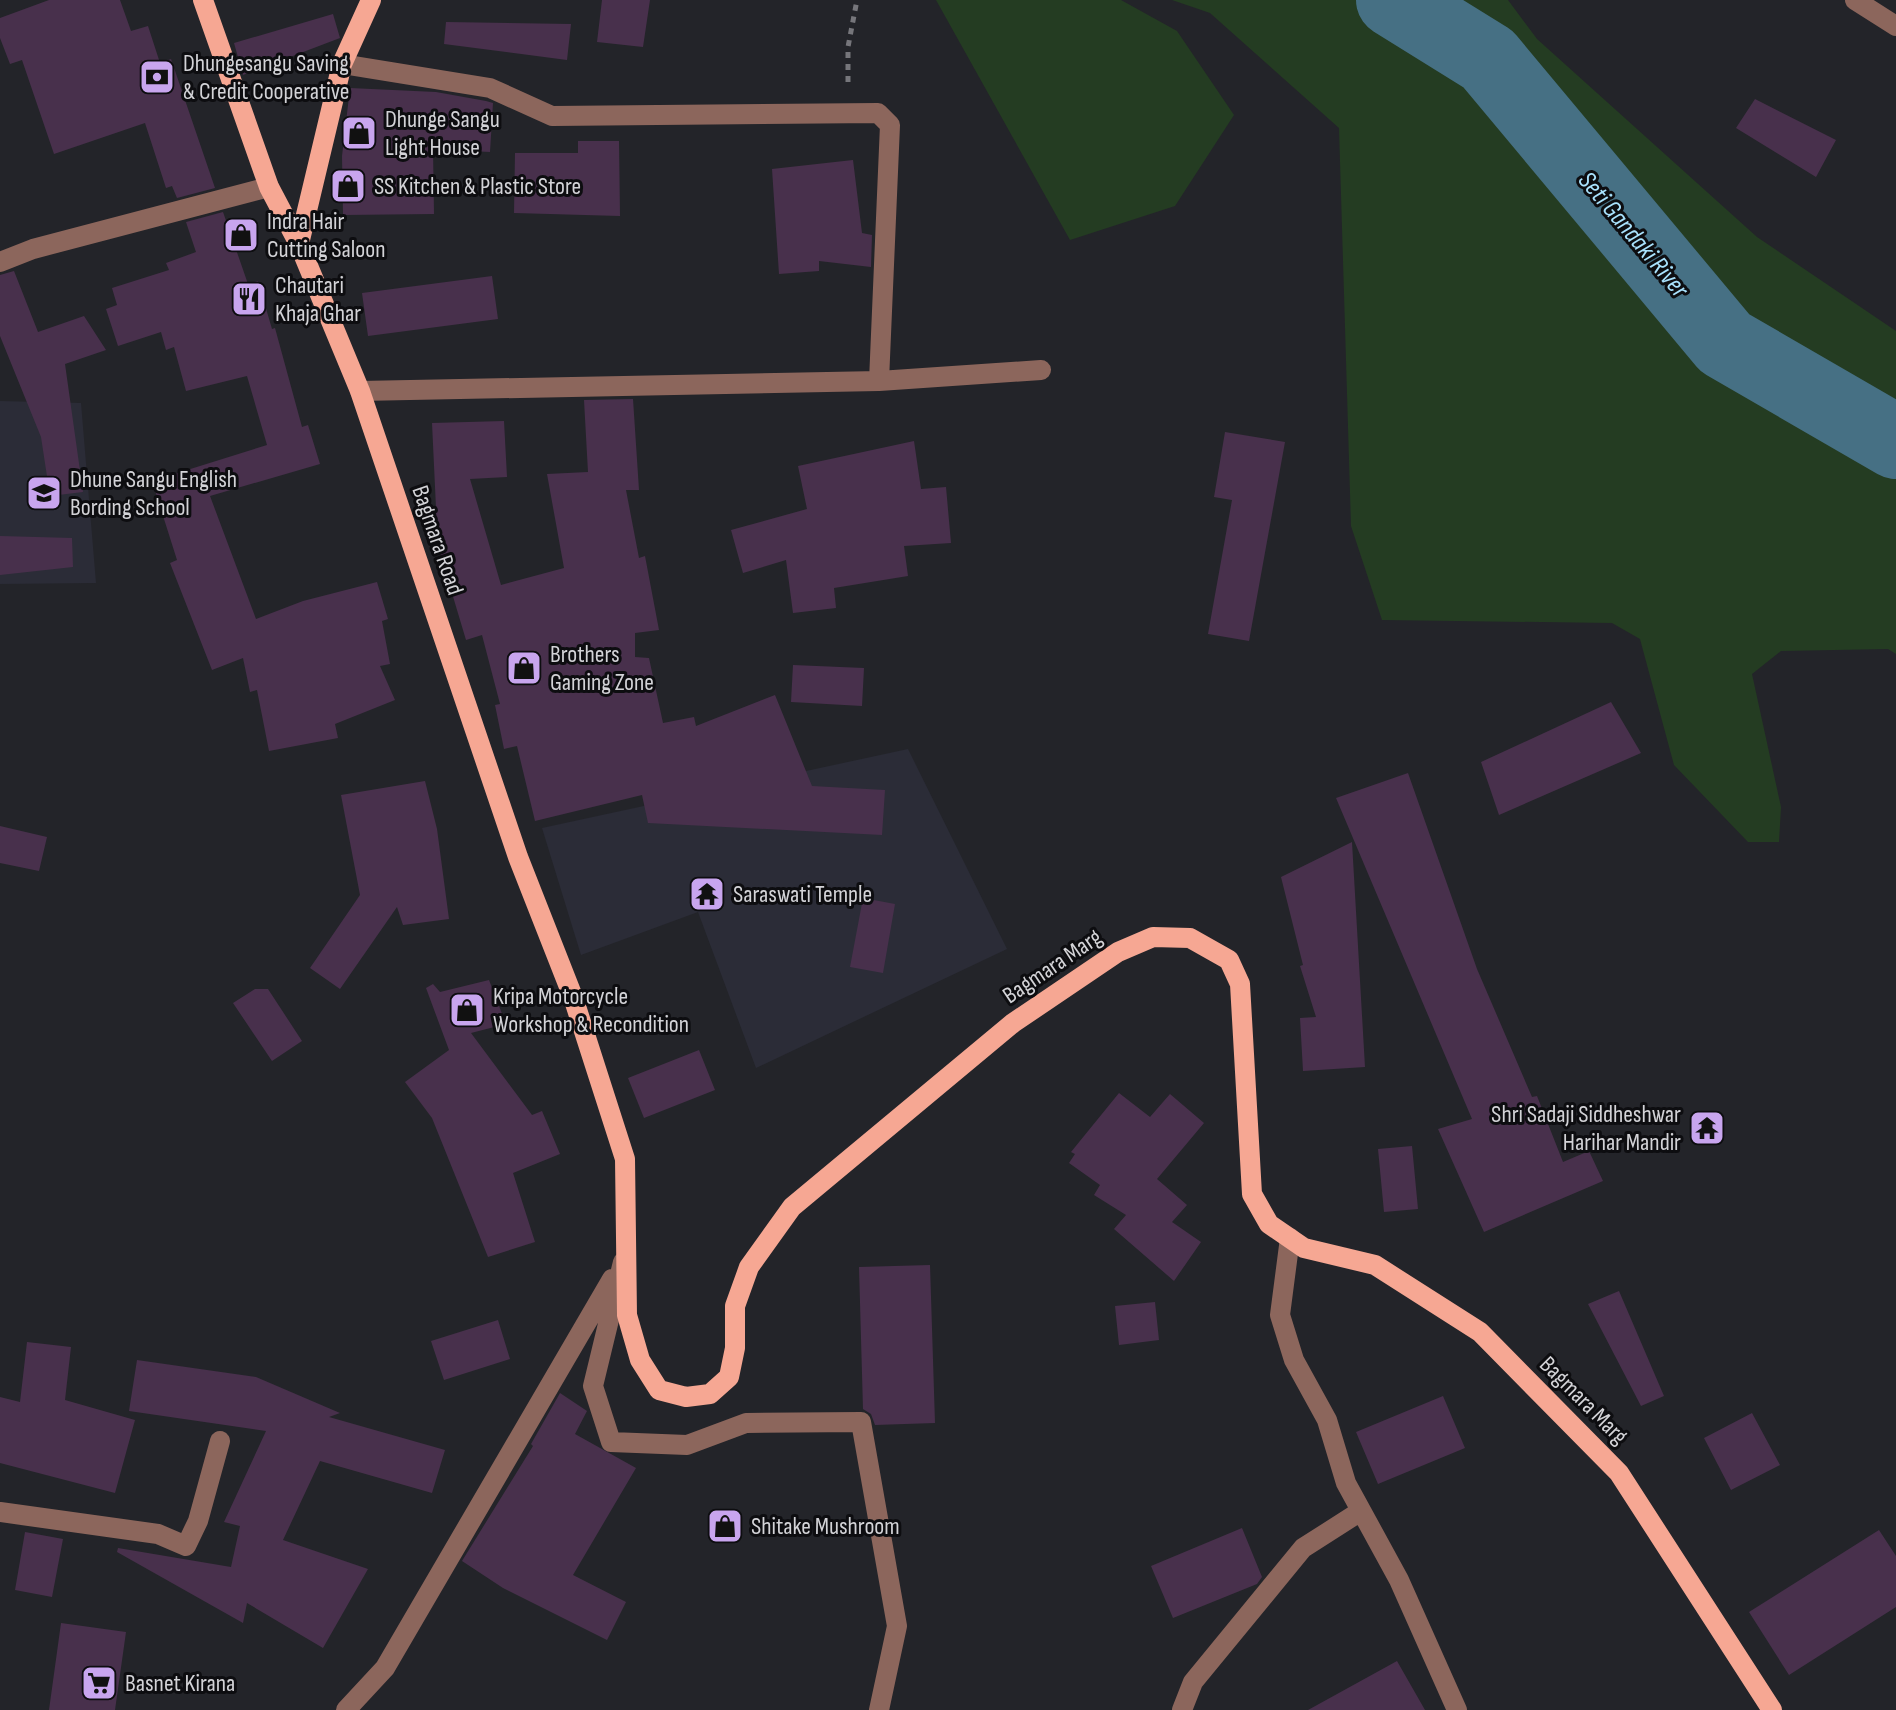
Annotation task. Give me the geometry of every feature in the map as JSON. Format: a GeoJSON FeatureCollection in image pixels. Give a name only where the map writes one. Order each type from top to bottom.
{"type":"FeatureCollection","features":[{"type":"Feature","properties":{"kind":"main road"},"geometry":{"type":"LineString","coordinates":[[203,0],[269,187],[299,244]]}},
{"type":"Feature","properties":{"kind":"main road"},"geometry":{"type":"LineString","coordinates":[[299,244],[342,64],[371,0]]}},
{"type":"Feature","properties":{"kind":"main road","name":"Bagmara Road"},"geometry":{"type":"LineString","coordinates":[[299,244],[360,391],[518,857]]}},
{"type":"Feature","properties":{"kind":"main road","name":"Bagmara Marg"},"geometry":{"type":"LineString","coordinates":[[518,857],[573,997],[625,1159],[627,1315],[640,1360],[659,1390],[686,1397],[710,1394],[729,1377],[735,1348],[735,1306],[749,1267],[792,1207],[1013,1023],[1118,952],[1153,937],[1190,938],[1229,960],[1240,984],[1252,1194],[1269,1224],[1304,1248],[1375,1265],[1480,1332],[1619,1473],[1772,1710]]}},
{"type":"Feature","properties":{"kind":"street"},"geometry":{"type":"LineString","coordinates":[[1855,0],[1896,26]]}},
{"type":"Feature","properties":{"kind":"street"},"geometry":{"type":"LineString","coordinates":[[342,64],[490,88],[552,116],[878,113],[890,125],[879,381]]}},
{"type":"Feature","properties":{"kind":"street"},"geometry":{"type":"LineString","coordinates":[[0,262],[33,249],[269,187]]}},
{"type":"Feature","properties":{"kind":"street"},"geometry":{"type":"LineString","coordinates":[[360,391],[879,381],[1041,370]]}},
{"type":"Feature","properties":{"kind":"street"},"geometry":{"type":"LineString","coordinates":[[1290,1238],[1280,1315],[1294,1360],[1327,1420],[1346,1483],[1399,1580],[1457,1710]]}},
{"type":"Feature","properties":{"kind":"street"},"geometry":{"type":"LineString","coordinates":[[346,1710],[385,1668],[624,1258]]}},
{"type":"Feature","properties":{"kind":"street"},"geometry":{"type":"LineString","coordinates":[[624,1258],[593,1386],[611,1442],[687,1445],[746,1423],[861,1422],[897,1626],[879,1710]]}},
{"type":"Feature","properties":{"kind":"street"},"geometry":{"type":"LineString","coordinates":[[0,1512],[158,1534],[186,1546],[198,1521],[220,1441]]}},
{"type":"Feature","properties":{"kind":"street"},"geometry":{"type":"LineString","coordinates":[[1182,1710],[1193,1682],[1303,1548],[1361,1511]]}},
{"type":"Feature","properties":{"kind":"path"},"geometry":{"type":"LineString","coordinates":[[848,112],[848,47],[857,0]]}},
{"type":"Feature","properties":{"kind":"shaded area","name":"Dhune Sangu English Bording School"},"geometry":{"type":"Polygon","coordinates":[[[0,401],[81,403],[96,583],[0,584],[0,401]]]}},
{"type":"Feature","properties":{"kind":"shaded area"},"geometry":{"type":"Polygon","coordinates":[[[908,749],[1007,949],[756,1068],[698,912],[581,955],[542,828],[908,749]]]}},
{"type":"Feature","properties":{"kind":"green space"},"geometry":{"type":"Polygon","coordinates":[[[936,0],[1121,0],[1177,31],[1234,115],[1175,206],[1070,240],[936,0]]]}},
{"type":"Feature","properties":{"kind":"green space"},"geometry":{"type":"Polygon","coordinates":[[[1172,0],[1508,0],[1537,39],[1757,237],[1896,331],[1896,654],[1888,649],[1781,651],[1752,674],[1781,807],[1779,842],[1748,842],[1674,765],[1640,639],[1612,623],[1382,620],[1351,526],[1339,128],[1210,13],[1172,0]]]}},
{"type":"Feature","properties":{"kind":"building"},"geometry":{"type":"Polygon","coordinates":[[[49,0],[120,0],[131,31],[148,26],[160,63],[171,59],[215,188],[177,198],[172,186],[166,188],[145,123],[54,154],[22,60],[10,64],[0,38],[0,18],[49,0]]]}},
{"type":"Feature","properties":{"kind":"building"},"geometry":{"type":"Polygon","coordinates":[[[602,0],[650,0],[643,47],[597,42],[602,0]]]}},
{"type":"Feature","properties":{"kind":"building"},"geometry":{"type":"Polygon","coordinates":[[[333,14],[340,38],[243,75],[234,43],[333,14]]]}},
{"type":"Feature","properties":{"kind":"building"},"geometry":{"type":"Polygon","coordinates":[[[446,22],[571,24],[567,60],[444,44],[446,22]]]}},
{"type":"Feature","properties":{"kind":"building"},"geometry":{"type":"Polygon","coordinates":[[[350,88],[436,92],[493,103],[490,152],[433,149],[434,214],[343,215],[342,156],[350,88]]]}},
{"type":"Feature","properties":{"kind":"building"},"geometry":{"type":"Polygon","coordinates":[[[1755,99],[1836,140],[1816,177],[1736,128],[1755,99]]]}},
{"type":"Feature","properties":{"kind":"building"},"geometry":{"type":"Polygon","coordinates":[[[578,141],[619,141],[620,216],[514,213],[515,153],[578,153],[578,141]]]}},
{"type":"Feature","properties":{"kind":"building"},"geometry":{"type":"Polygon","coordinates":[[[853,160],[862,233],[872,235],[871,267],[819,261],[819,271],[779,274],[772,169],[853,160]]]}},
{"type":"Feature","properties":{"kind":"building"},"geometry":{"type":"Polygon","coordinates":[[[223,212],[248,284],[258,281],[272,329],[275,328],[302,427],[308,425],[320,464],[210,496],[256,619],[303,601],[377,582],[388,619],[382,621],[390,664],[380,666],[395,700],[335,724],[338,738],[269,751],[257,690],[250,692],[243,658],[212,670],[170,563],[177,560],[152,481],[267,445],[247,376],[186,391],[174,347],[166,350],[161,332],[118,346],[106,309],[117,305],[112,288],[169,270],[166,263],[196,252],[186,222],[223,212]]]}},
{"type":"Feature","properties":{"kind":"building"},"geometry":{"type":"Polygon","coordinates":[[[14,271],[38,332],[84,316],[106,350],[65,364],[83,492],[50,496],[41,437],[0,336],[0,275],[14,271]]]}},
{"type":"Feature","properties":{"kind":"building"},"geometry":{"type":"Polygon","coordinates":[[[492,276],[498,319],[368,336],[362,293],[492,276]]]}},
{"type":"Feature","properties":{"kind":"building"},"geometry":{"type":"Polygon","coordinates":[[[633,399],[639,490],[626,490],[639,558],[645,556],[659,630],[635,633],[635,657],[649,658],[663,723],[694,717],[696,726],[775,695],[812,786],[885,790],[882,835],[648,823],[642,795],[535,821],[517,746],[504,749],[495,705],[500,704],[482,635],[466,640],[437,543],[434,544],[424,512],[436,508],[432,423],[504,421],[507,477],[470,479],[501,585],[564,568],[547,474],[588,472],[584,400],[633,399]]]}},
{"type":"Feature","properties":{"kind":"building"},"geometry":{"type":"Polygon","coordinates":[[[1225,432],[1285,442],[1249,641],[1208,634],[1232,500],[1214,497],[1225,432]]]}},
{"type":"Feature","properties":{"kind":"building"},"geometry":{"type":"Polygon","coordinates":[[[914,441],[921,489],[946,487],[951,543],[904,546],[908,576],[834,588],[836,608],[793,613],[786,560],[743,573],[731,530],[807,509],[798,466],[914,441]]]}},
{"type":"Feature","properties":{"kind":"building"},"geometry":{"type":"Polygon","coordinates":[[[0,536],[72,538],[73,567],[0,575],[0,536]]]}},
{"type":"Feature","properties":{"kind":"building"},"geometry":{"type":"Polygon","coordinates":[[[793,665],[864,668],[862,706],[791,702],[793,665]]]}},
{"type":"Feature","properties":{"kind":"building"},"geometry":{"type":"Polygon","coordinates":[[[1611,702],[1641,753],[1499,815],[1481,762],[1611,702]]]}},
{"type":"Feature","properties":{"kind":"building"},"geometry":{"type":"Polygon","coordinates":[[[1408,773],[1477,969],[1532,1097],[1537,1096],[1563,1162],[1589,1151],[1603,1181],[1484,1232],[1438,1129],[1472,1119],[1336,798],[1408,773]]]}},
{"type":"Feature","properties":{"kind":"building"},"geometry":{"type":"Polygon","coordinates":[[[425,781],[437,829],[449,919],[403,925],[397,907],[340,989],[310,968],[360,895],[341,795],[425,781]]]}},
{"type":"Feature","properties":{"kind":"building"},"geometry":{"type":"Polygon","coordinates":[[[0,826],[47,837],[39,871],[0,863],[0,826]]]}},
{"type":"Feature","properties":{"kind":"building"},"geometry":{"type":"Polygon","coordinates":[[[1352,842],[1365,1067],[1303,1071],[1300,1018],[1316,1017],[1300,966],[1303,965],[1281,877],[1352,842]]]}},
{"type":"Feature","properties":{"kind":"building"},"geometry":{"type":"Polygon","coordinates":[[[863,898],[895,904],[883,973],[850,967],[863,898]]]}},
{"type":"Feature","properties":{"kind":"building"},"geometry":{"type":"Polygon","coordinates":[[[489,980],[506,1024],[471,1033],[532,1115],[542,1111],[560,1154],[513,1173],[535,1242],[488,1257],[432,1118],[405,1082],[449,1050],[426,988],[433,984],[440,992],[489,980]]]}},
{"type":"Feature","properties":{"kind":"building"},"geometry":{"type":"Polygon","coordinates":[[[255,989],[268,989],[302,1041],[272,1061],[233,1003],[255,989]]]}},
{"type":"Feature","properties":{"kind":"building"},"geometry":{"type":"Polygon","coordinates":[[[699,1050],[715,1090],[644,1118],[628,1078],[699,1050]]]}},
{"type":"Feature","properties":{"kind":"building"},"geometry":{"type":"Polygon","coordinates":[[[1119,1093],[1150,1117],[1170,1094],[1204,1123],[1157,1179],[1187,1205],[1172,1222],[1201,1242],[1174,1281],[1114,1229],[1126,1215],[1094,1195],[1100,1185],[1069,1163],[1075,1154],[1071,1152],[1119,1093]]]}},
{"type":"Feature","properties":{"kind":"building"},"geometry":{"type":"Polygon","coordinates":[[[1412,1146],[1418,1209],[1384,1212],[1378,1149],[1412,1146]]]}},
{"type":"Feature","properties":{"kind":"building"},"geometry":{"type":"Polygon","coordinates":[[[930,1265],[935,1423],[875,1425],[871,1414],[863,1409],[859,1267],[930,1265]]]}},
{"type":"Feature","properties":{"kind":"building"},"geometry":{"type":"Polygon","coordinates":[[[1619,1291],[1664,1396],[1641,1406],[1588,1304],[1619,1291]]]}},
{"type":"Feature","properties":{"kind":"building"},"geometry":{"type":"Polygon","coordinates":[[[1155,1302],[1159,1340],[1119,1345],[1115,1306],[1155,1302]]]}},
{"type":"Feature","properties":{"kind":"building"},"geometry":{"type":"Polygon","coordinates":[[[498,1320],[510,1359],[444,1380],[431,1341],[498,1320]]]}},
{"type":"Feature","properties":{"kind":"building"},"geometry":{"type":"Polygon","coordinates":[[[27,1342],[71,1347],[65,1400],[135,1420],[115,1493],[0,1463],[0,1397],[20,1402],[27,1342]]]}},
{"type":"Feature","properties":{"kind":"building"},"geometry":{"type":"Polygon","coordinates":[[[137,1360],[256,1377],[340,1413],[329,1417],[445,1450],[432,1493],[320,1461],[283,1540],[368,1569],[323,1648],[247,1603],[243,1623],[117,1552],[118,1548],[231,1567],[240,1526],[224,1522],[266,1431],[129,1411],[137,1360]]]}},
{"type":"Feature","properties":{"kind":"building"},"geometry":{"type":"Polygon","coordinates":[[[560,1393],[587,1411],[575,1434],[636,1468],[573,1575],[626,1602],[607,1640],[503,1588],[462,1561],[533,1446],[531,1444],[560,1393]]]}},
{"type":"Feature","properties":{"kind":"building"},"geometry":{"type":"Polygon","coordinates":[[[1443,1396],[1465,1448],[1378,1484],[1356,1432],[1443,1396]]]}},
{"type":"Feature","properties":{"kind":"building"},"geometry":{"type":"Polygon","coordinates":[[[1752,1413],[1780,1465],[1731,1490],[1704,1438],[1752,1413]]]}},
{"type":"Feature","properties":{"kind":"building"},"geometry":{"type":"Polygon","coordinates":[[[1242,1528],[1262,1577],[1257,1584],[1173,1618],[1151,1566],[1242,1528]]]}},
{"type":"Feature","properties":{"kind":"building"},"geometry":{"type":"Polygon","coordinates":[[[1879,1530],[1896,1556],[1896,1607],[1789,1675],[1749,1612],[1879,1530]]]}},
{"type":"Feature","properties":{"kind":"building"},"geometry":{"type":"Polygon","coordinates":[[[25,1532],[63,1539],[52,1597],[15,1590],[25,1532]]]}},
{"type":"Feature","properties":{"kind":"building"},"geometry":{"type":"Polygon","coordinates":[[[61,1623],[126,1632],[115,1710],[49,1710],[61,1623]]]}},
{"type":"Feature","properties":{"kind":"building"},"geometry":{"type":"Polygon","coordinates":[[[1397,1661],[1425,1710],[1308,1710],[1397,1661]]]}},
{"type":"Feature","properties":{"kind":"waterway","name":"Seti Gandaki River"},"geometry":{"type":"LineString","coordinates":[[1393,0],[1488,59],[1725,343],[1896,442]]}},
{"type":"Feature","properties":{"kind":"place","name":"Dhungesangu Saving & Credit Cooperative"},"geometry":{"type":"Point","coordinates":[157,77]}},
{"type":"Feature","properties":{"kind":"place","name":"Dhunge Sangu Light House"},"geometry":{"type":"Point","coordinates":[359,133]}},
{"type":"Feature","properties":{"kind":"place","name":"SS Kitchen & Plastic Store"},"geometry":{"type":"Point","coordinates":[348,186]}},
{"type":"Feature","properties":{"kind":"place","name":"Indra Hair Cutting Saloon"},"geometry":{"type":"Point","coordinates":[241,235]}},
{"type":"Feature","properties":{"kind":"place","name":"Chautari Khaja Ghar"},"geometry":{"type":"Point","coordinates":[249,299]}},
{"type":"Feature","properties":{"kind":"place","name":"Dhune Sangu English Bording School"},"geometry":{"type":"Point","coordinates":[44,493]}},
{"type":"Feature","properties":{"kind":"place","name":"Brothers Gaming Zone"},"geometry":{"type":"Point","coordinates":[524,668]}},
{"type":"Feature","properties":{"kind":"place","name":"Saraswati Temple"},"geometry":{"type":"Point","coordinates":[707,894]}},
{"type":"Feature","properties":{"kind":"place","name":"Kripa Motorcycle Workshop & Recondition"},"geometry":{"type":"Point","coordinates":[467,1010]}},
{"type":"Feature","properties":{"kind":"place","name":"Shri Sadaji Siddheshwar Harihar Mandir"},"geometry":{"type":"Point","coordinates":[1707,1128]}},
{"type":"Feature","properties":{"kind":"place","name":"Shitake Mushroom"},"geometry":{"type":"Point","coordinates":[725,1526]}},
{"type":"Feature","properties":{"kind":"place","name":"Basnet Kirana"},"geometry":{"type":"Point","coordinates":[99,1683]}}]}
